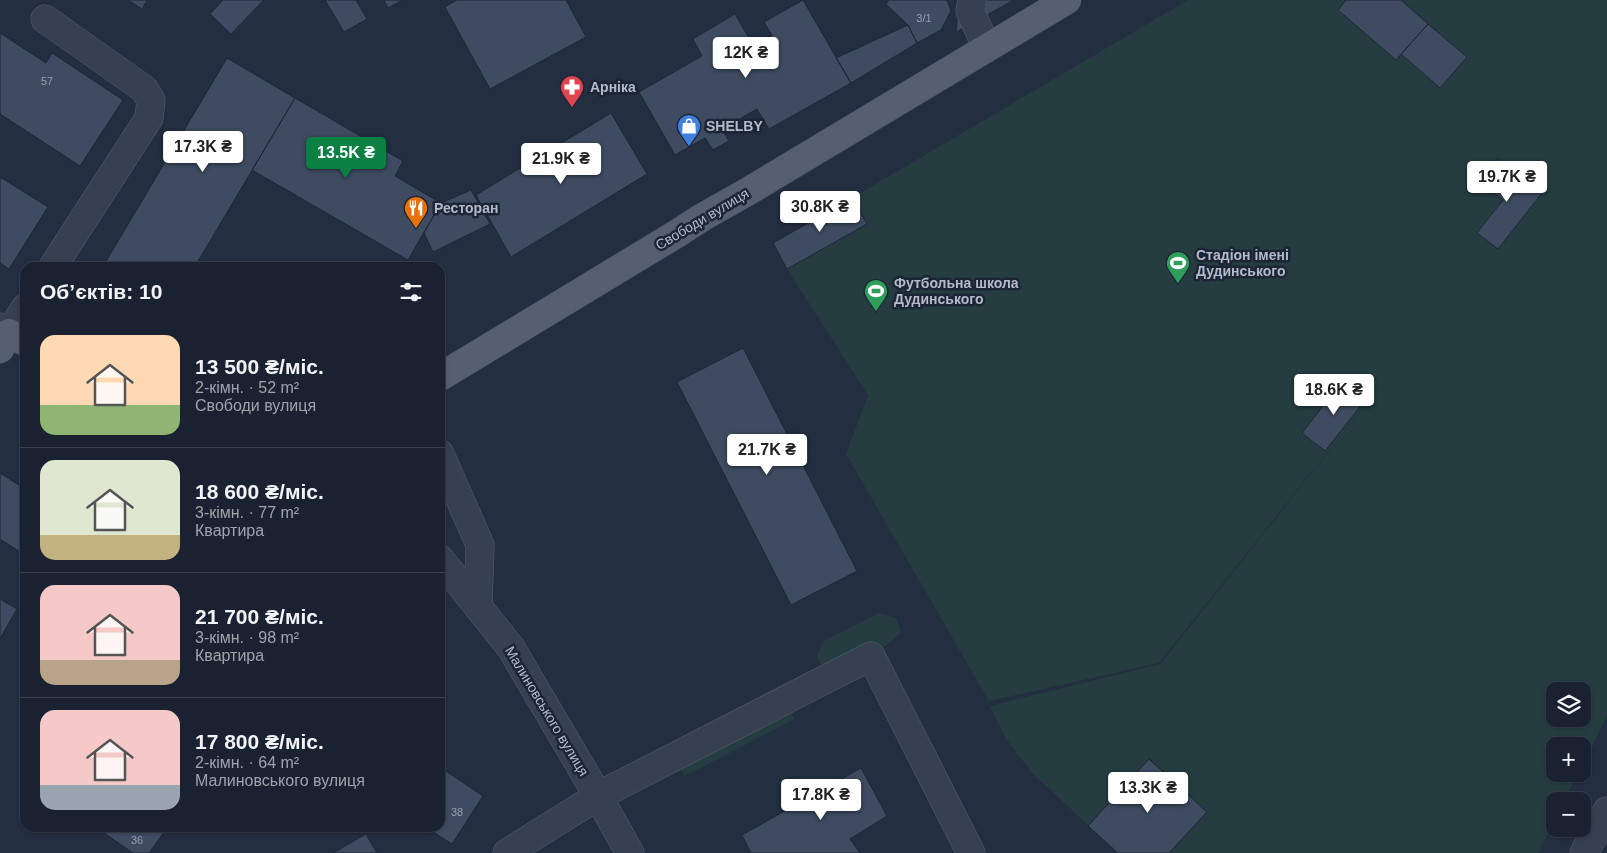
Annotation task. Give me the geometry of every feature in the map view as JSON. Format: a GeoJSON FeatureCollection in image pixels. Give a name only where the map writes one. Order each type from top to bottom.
{"type":"FeatureCollection","features":[{"type":"Feature","properties":{"kind":"main road","name":"Свободи вулиця"},"geometry":{"type":"LineString","coordinates":[[445,374],[678,234],[701,218],[1067,0]]}},
{"type":"Feature","properties":{"kind":"street"},"geometry":{"type":"LineString","coordinates":[[972,0],[970,11],[987,48]]}},
{"type":"Feature","properties":{"kind":"street"},"geometry":{"type":"LineString","coordinates":[[45,19],[144,89],[150,100],[149,118],[56,262]]}},
{"type":"Feature","properties":{"kind":"street"},"geometry":{"type":"LineString","coordinates":[[9,338],[20,317]]}},
{"type":"Feature","properties":{"kind":"street"},"geometry":{"type":"LineString","coordinates":[[445,465],[480,545],[478,606],[445,596]]}},
{"type":"Feature","properties":{"kind":"street","name":"Малиновського вулиця"},"geometry":{"type":"LineString","coordinates":[[445,565],[510,648],[630,853]]}},
{"type":"Feature","properties":{"kind":"street"},"geometry":{"type":"LineString","coordinates":[[507,853],[598,796],[871,656],[971,853]]}},
{"type":"Feature","properties":{"kind":"street"},"geometry":{"type":"LineString","coordinates":[[1584,853],[1607,811]]}},
{"type":"Feature","properties":{"kind":"green space"},"geometry":{"type":"Polygon","coordinates":[[[1188,0],[1607,0],[1607,716],[1591,749],[1591,737],[1546,737],[1546,782],[1574,782],[1569,792],[1546,792],[1546,837],[1538,853],[1170,853],[1207,812],[1150,759],[1088,825],[1033,774],[1006,739],[990,706],[1160,664],[1406,354],[1159,663],[989,701],[846,454],[868,395],[787,269],[867,225],[852,198],[1188,0]]]}},
{"type":"Feature","properties":{"kind":"green space"},"geometry":{"type":"Polygon","coordinates":[[[879,613],[896,618],[901,632],[887,645],[828,670],[821,666],[817,655],[824,641],[879,613]]]}},
{"type":"Feature","properties":{"kind":"green space"},"geometry":{"type":"Polygon","coordinates":[[[790,711],[795,719],[685,776],[679,768],[790,711]]]}},
{"type":"Feature","properties":{"kind":"building"},"geometry":{"type":"Polygon","coordinates":[[[128,0],[147,0],[142,9],[128,0]]]}},
{"type":"Feature","properties":{"kind":"building"},"geometry":{"type":"Polygon","coordinates":[[[223,0],[264,0],[231,34],[210,14],[223,0]]]}},
{"type":"Feature","properties":{"kind":"building"},"geometry":{"type":"Polygon","coordinates":[[[325,0],[356,0],[367,19],[344,32],[325,0]]]}},
{"type":"Feature","properties":{"kind":"building"},"geometry":{"type":"Polygon","coordinates":[[[384,0],[403,0],[388,8],[384,0]]]}},
{"type":"Feature","properties":{"kind":"building"},"geometry":{"type":"Polygon","coordinates":[[[457,0],[566,0],[586,37],[490,89],[445,7],[457,0]]]}},
{"type":"Feature","properties":{"kind":"building"},"geometry":{"type":"Polygon","coordinates":[[[803,0],[851,83],[769,129],[757,109],[722,129],[729,141],[713,150],[705,138],[675,155],[639,92],[702,56],[693,39],[735,14],[753,45],[772,35],[764,22],[803,0]]]}},
{"type":"Feature","properties":{"kind":"building"},"geometry":{"type":"Polygon","coordinates":[[[889,0],[947,0],[951,11],[941,30],[917,43],[908,25],[886,4],[889,0]]]}},
{"type":"Feature","properties":{"kind":"building"},"geometry":{"type":"Polygon","coordinates":[[[959,0],[1014,0],[956,32],[959,0]]]}},
{"type":"Feature","properties":{"kind":"building"},"geometry":{"type":"Polygon","coordinates":[[[1346,0],[1401,0],[1428,24],[1396,60],[1338,10],[1346,0]]]}},
{"type":"Feature","properties":{"kind":"building"},"geometry":{"type":"Polygon","coordinates":[[[1428,24],[1467,57],[1440,88],[1401,54],[1428,24]]]}},
{"type":"Feature","properties":{"kind":"building"},"geometry":{"type":"Polygon","coordinates":[[[908,25],[917,43],[851,83],[836,58],[908,25]]]}},
{"type":"Feature","properties":{"kind":"building"},"geometry":{"type":"Polygon","coordinates":[[[0,33],[46,63],[52,53],[123,100],[80,166],[0,114],[0,33]]]}},
{"type":"Feature","properties":{"kind":"building"},"geometry":{"type":"Polygon","coordinates":[[[227,58],[295,98],[198,262],[106,262],[227,58]]]}},
{"type":"Feature","properties":{"kind":"building"},"geometry":{"type":"Polygon","coordinates":[[[295,98],[403,161],[395,176],[441,203],[408,260],[252,170],[295,98]]]}},
{"type":"Feature","properties":{"kind":"building"},"geometry":{"type":"Polygon","coordinates":[[[611,113],[647,174],[511,257],[476,195],[611,113]]]}},
{"type":"Feature","properties":{"kind":"building"},"geometry":{"type":"Polygon","coordinates":[[[1498,159],[1542,193],[1498,249],[1477,233],[1503,200],[1481,182],[1498,159]]]}},
{"type":"Feature","properties":{"kind":"building"},"geometry":{"type":"Polygon","coordinates":[[[0,177],[48,207],[9,269],[0,263],[0,177]]]}},
{"type":"Feature","properties":{"kind":"building"},"geometry":{"type":"Polygon","coordinates":[[[471,190],[490,224],[433,252],[424,233],[441,203],[471,190]]]}},
{"type":"Feature","properties":{"kind":"building"},"geometry":{"type":"Polygon","coordinates":[[[852,198],[867,224],[787,269],[773,243],[852,198]]]}},
{"type":"Feature","properties":{"kind":"building"},"geometry":{"type":"Polygon","coordinates":[[[743,348],[857,571],[791,605],[677,382],[743,348]]]}},
{"type":"Feature","properties":{"kind":"building"},"geometry":{"type":"Polygon","coordinates":[[[1343,380],[1366,399],[1325,451],[1302,433],[1343,380]]]}},
{"type":"Feature","properties":{"kind":"building"},"geometry":{"type":"Polygon","coordinates":[[[0,473],[20,486],[20,552],[0,539],[0,473]]]}},
{"type":"Feature","properties":{"kind":"building"},"geometry":{"type":"Polygon","coordinates":[[[0,599],[17,609],[0,639],[0,599]]]}},
{"type":"Feature","properties":{"kind":"building"},"geometry":{"type":"Polygon","coordinates":[[[1149,759],[1207,812],[1169,853],[1118,853],[1088,826],[1149,759]]]}},
{"type":"Feature","properties":{"kind":"building"},"geometry":{"type":"Polygon","coordinates":[[[861,768],[887,816],[850,839],[860,853],[751,853],[742,835],[861,768]]]}},
{"type":"Feature","properties":{"kind":"building"},"geometry":{"type":"Polygon","coordinates":[[[445,770],[483,796],[452,844],[433,832],[445,832],[445,770]]]}},
{"type":"Feature","properties":{"kind":"building"},"geometry":{"type":"Polygon","coordinates":[[[103,832],[164,832],[149,853],[133,853],[103,832]]]}},
{"type":"Feature","properties":{"kind":"building"},"geometry":{"type":"Polygon","coordinates":[[[366,834],[377,853],[333,853],[366,834]]]}},
{"type":"Feature","properties":{"kind":"place","name":"Арніка"},"geometry":{"type":"Point","coordinates":[572,108]}},
{"type":"Feature","properties":{"kind":"place","name":"SHELBY"},"geometry":{"type":"Point","coordinates":[689,147]}},
{"type":"Feature","properties":{"kind":"place","name":"Ресторан"},"geometry":{"type":"Point","coordinates":[416,229]}},
{"type":"Feature","properties":{"kind":"place","name":"Стадіон імені Дудинського"},"geometry":{"type":"Point","coordinates":[1178,284]}},
{"type":"Feature","properties":{"kind":"place","name":"Футбольна школа Дудинського"},"geometry":{"type":"Point","coordinates":[876,312]}}]}
